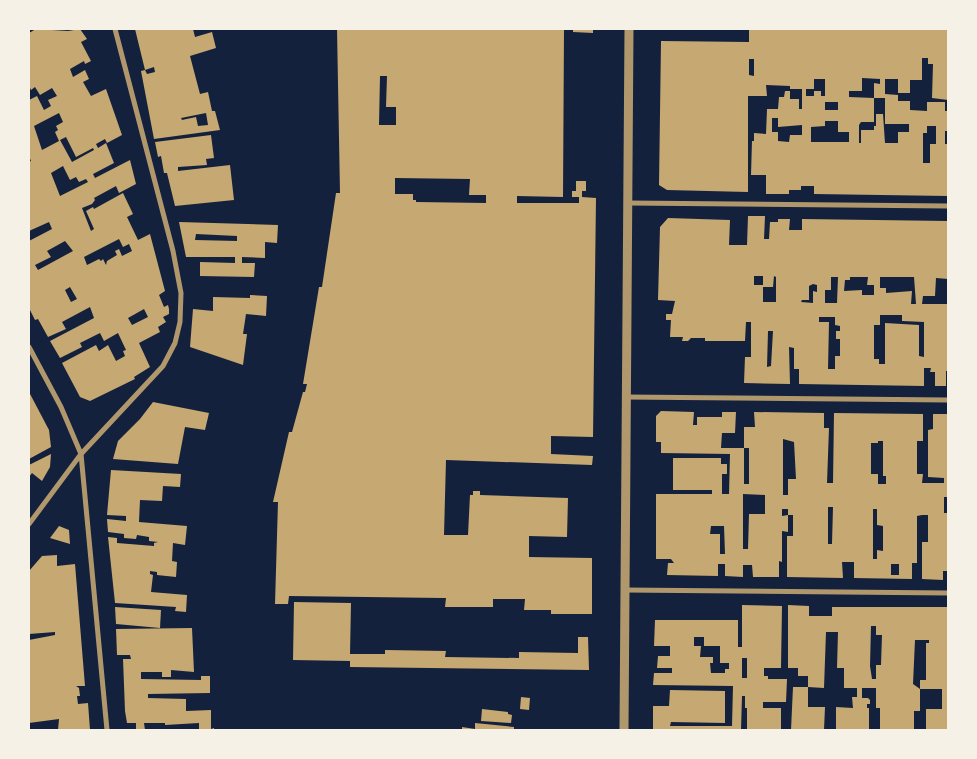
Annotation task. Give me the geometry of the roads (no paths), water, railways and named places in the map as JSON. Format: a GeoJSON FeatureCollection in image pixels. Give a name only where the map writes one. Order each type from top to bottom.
{"type":"FeatureCollection","features":[{"type":"Feature","properties":{"kind":"street"},"geometry":{"type":"LineString","coordinates":[[29,524],[82,454],[163,366],[175,343],[180,322],[181,293],[173,251],[115,29]]}},
{"type":"Feature","properties":{"kind":"street"},"geometry":{"type":"LineString","coordinates":[[624,730],[630,29]]}},
{"type":"Feature","properties":{"kind":"street"},"geometry":{"type":"LineString","coordinates":[[628,203],[948,206]]}},
{"type":"Feature","properties":{"kind":"street"},"geometry":{"type":"LineString","coordinates":[[29,347],[61,407],[82,454],[106,730]]}},
{"type":"Feature","properties":{"kind":"street"},"geometry":{"type":"LineString","coordinates":[[626,397],[948,400]]}},
{"type":"Feature","properties":{"kind":"street"},"geometry":{"type":"LineString","coordinates":[[625,590],[948,593]]}}]}
